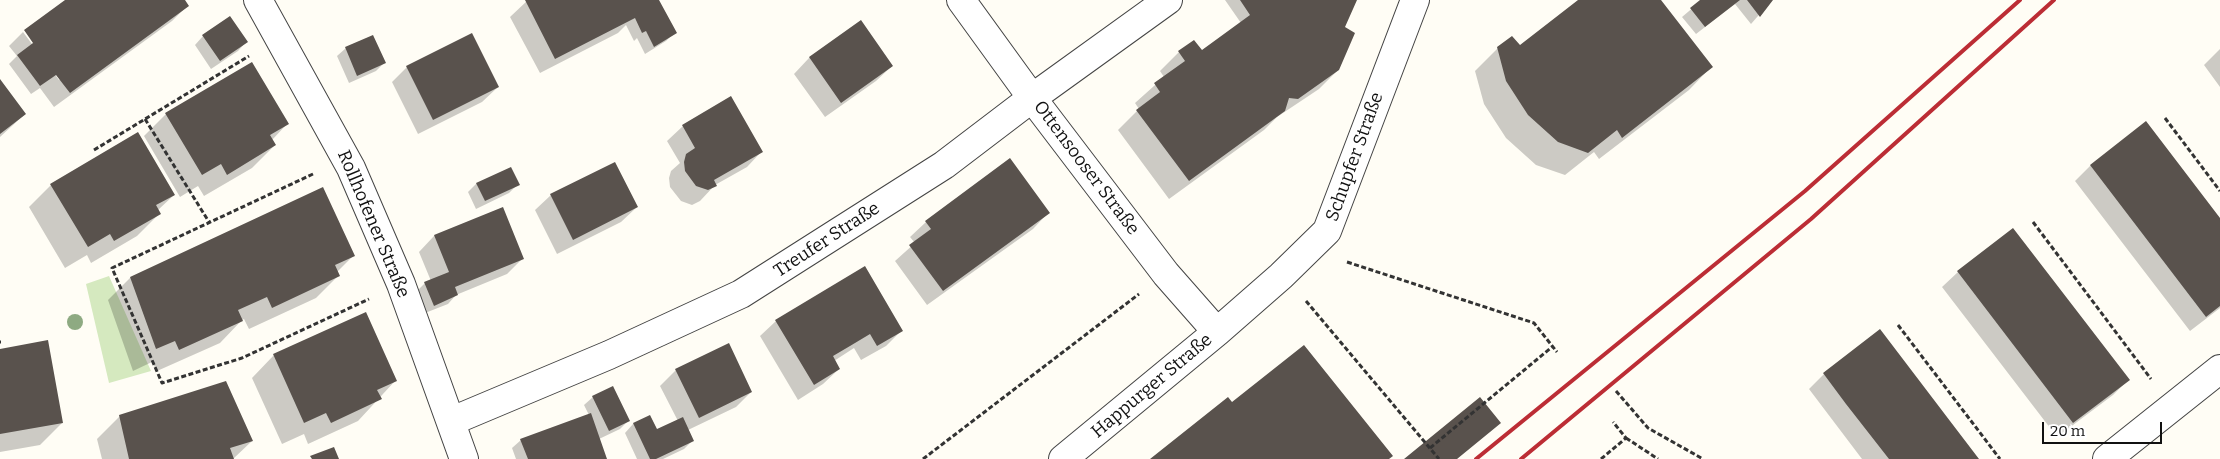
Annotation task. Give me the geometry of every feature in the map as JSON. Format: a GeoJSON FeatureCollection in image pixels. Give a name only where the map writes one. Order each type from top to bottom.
{"type":"FeatureCollection","features":[{"type":"Feature","properties":{"kind":"street","name":"Rollhofener Straße"},"geometry":{"type":"LineString","coordinates":[[258,0],[347,158],[401,284],[452,421],[464,459]]}},
{"type":"Feature","properties":{"kind":"street","name":"Ottensooser Straße"},"geometry":{"type":"LineString","coordinates":[[961,0],[1032,98],[1166,274],[1217,332]]}},
{"type":"Feature","properties":{"kind":"street","name":"Treufer Straße"},"geometry":{"type":"LineString","coordinates":[[452,421],[609,355],[741,294],[944,165],[1032,98],[1168,0]]}},
{"type":"Feature","properties":{"kind":"street","name":"Schupfer Straße"},"geometry":{"type":"LineString","coordinates":[[1217,332],[1281,276],[1327,231],[1415,0]]}},
{"type":"Feature","properties":{"kind":"street","name":"Happurger Straße"},"geometry":{"type":"LineString","coordinates":[[1063,459],[1217,332]]}},
{"type":"Feature","properties":{"kind":"street"},"geometry":{"type":"LineString","coordinates":[[2107,459],[2220,369]]}},
{"type":"Feature","properties":{"kind":"path"},"geometry":{"type":"LineString","coordinates":[[94,150],[280,37]]}},
{"type":"Feature","properties":{"kind":"path"},"geometry":{"type":"LineString","coordinates":[[2165,118],[2220,191]]}},
{"type":"Feature","properties":{"kind":"path"},"geometry":{"type":"LineString","coordinates":[[145,119],[209,222]]}},
{"type":"Feature","properties":{"kind":"path"},"geometry":{"type":"LineString","coordinates":[[347,158],[112,268],[162,383],[242,358],[401,284]]}},
{"type":"Feature","properties":{"kind":"path"},"geometry":{"type":"LineString","coordinates":[[2033,222],[2172,407]]}},
{"type":"Feature","properties":{"kind":"path"},"geometry":{"type":"LineString","coordinates":[[1346,262],[1534,323],[1557,352]]}},
{"type":"Feature","properties":{"kind":"path"},"geometry":{"type":"LineString","coordinates":[[923,459],[1166,274]]}},
{"type":"Feature","properties":{"kind":"path"},"geometry":{"type":"LineString","coordinates":[[1311,306],[1439,459]]}},
{"type":"Feature","properties":{"kind":"path"},"geometry":{"type":"LineString","coordinates":[[1898,325],[2000,459]]}},
{"type":"Feature","properties":{"kind":"path"},"geometry":{"type":"LineString","coordinates":[[1430,448],[1552,347]]}},
{"type":"Feature","properties":{"kind":"path"},"geometry":{"type":"LineString","coordinates":[[1616,391],[1648,428],[1703,459]]}},
{"type":"Feature","properties":{"kind":"path"},"geometry":{"type":"LineString","coordinates":[[1613,422],[1626,438],[1658,459]]}},
{"type":"Feature","properties":{"kind":"path"},"geometry":{"type":"LineString","coordinates":[[1601,459],[1626,438]]}},
{"type":"Feature","properties":{"kind":"green space"},"geometry":{"type":"Polygon","coordinates":[[[109,276],[151,371],[109,383],[86,284],[109,276]]]}},
{"type":"Feature","properties":{"kind":"building"},"geometry":{"type":"Polygon","coordinates":[[[65,0],[185,0],[189,6],[70,93],[56,75],[40,86],[17,55],[33,43],[24,30],[65,0]]]}},
{"type":"Feature","properties":{"kind":"building"},"geometry":{"type":"Polygon","coordinates":[[[525,0],[659,0],[677,33],[654,47],[646,31],[642,33],[635,18],[555,59],[525,0]]]}},
{"type":"Feature","properties":{"kind":"building"},"geometry":{"type":"Polygon","coordinates":[[[1240,0],[1357,0],[1345,27],[1355,33],[1339,70],[1298,99],[1289,98],[1285,111],[1189,181],[1136,110],[1160,92],[1154,83],[1185,61],[1178,51],[1194,40],[1202,50],[1250,15],[1240,0]]]}},
{"type":"Feature","properties":{"kind":"building"},"geometry":{"type":"Polygon","coordinates":[[[1578,0],[1661,0],[1713,67],[1622,138],[1617,130],[1588,153],[1558,142],[1528,115],[1506,81],[1497,47],[1512,36],[1520,45],[1578,0]]]}},
{"type":"Feature","properties":{"kind":"building"},"geometry":{"type":"Polygon","coordinates":[[[1700,0],[1740,0],[1705,27],[1690,8],[1700,0]]]}},
{"type":"Feature","properties":{"kind":"building"},"geometry":{"type":"Polygon","coordinates":[[[1747,0],[1773,0],[1760,17],[1747,0]]]}},
{"type":"Feature","properties":{"kind":"building"},"geometry":{"type":"Polygon","coordinates":[[[230,16],[248,42],[220,61],[202,35],[230,16]]]}},
{"type":"Feature","properties":{"kind":"building"},"geometry":{"type":"Polygon","coordinates":[[[861,20],[893,66],[841,103],[809,57],[861,20]]]}},
{"type":"Feature","properties":{"kind":"building"},"geometry":{"type":"Polygon","coordinates":[[[472,33],[499,87],[433,120],[406,66],[472,33]]]}},
{"type":"Feature","properties":{"kind":"building"},"geometry":{"type":"Polygon","coordinates":[[[373,35],[386,63],[357,76],[345,47],[373,35]]]}},
{"type":"Feature","properties":{"kind":"building"},"geometry":{"type":"Polygon","coordinates":[[[252,62],[289,124],[270,135],[276,145],[227,175],[221,164],[202,175],[165,113],[252,62]]]}},
{"type":"Feature","properties":{"kind":"building"},"geometry":{"type":"Polygon","coordinates":[[[0,79],[26,114],[0,134],[0,79]]]}},
{"type":"Feature","properties":{"kind":"building"},"geometry":{"type":"Polygon","coordinates":[[[731,96],[763,152],[714,180],[717,186],[708,190],[696,186],[685,171],[684,162],[686,154],[695,148],[682,125],[731,96]]]}},
{"type":"Feature","properties":{"kind":"building"},"geometry":{"type":"Polygon","coordinates":[[[2146,121],[2220,218],[2220,306],[2206,317],[2090,165],[2146,121]]]}},
{"type":"Feature","properties":{"kind":"building"},"geometry":{"type":"Polygon","coordinates":[[[138,132],[175,195],[156,205],[161,214],[114,241],[110,234],[88,247],[50,184],[138,132]]]}},
{"type":"Feature","properties":{"kind":"building"},"geometry":{"type":"Polygon","coordinates":[[[1010,158],[1050,213],[943,291],[909,245],[931,229],[925,221],[1010,158]]]}},
{"type":"Feature","properties":{"kind":"building"},"geometry":{"type":"Polygon","coordinates":[[[615,162],[638,207],[573,240],[550,194],[615,162]]]}},
{"type":"Feature","properties":{"kind":"building"},"geometry":{"type":"Polygon","coordinates":[[[511,167],[520,185],[485,201],[476,183],[511,167]]]}},
{"type":"Feature","properties":{"kind":"building"},"geometry":{"type":"Polygon","coordinates":[[[323,187],[355,256],[335,265],[340,276],[272,308],[267,297],[238,310],[243,321],[179,350],[175,341],[156,349],[130,277],[323,187]]]}},
{"type":"Feature","properties":{"kind":"building"},"geometry":{"type":"Polygon","coordinates":[[[503,207],[524,259],[455,287],[458,295],[434,306],[424,282],[449,272],[434,235],[503,207]]]}},
{"type":"Feature","properties":{"kind":"building"},"geometry":{"type":"Polygon","coordinates":[[[2013,228],[2130,380],[2073,423],[1957,271],[2013,228]]]}},
{"type":"Feature","properties":{"kind":"building"},"geometry":{"type":"Polygon","coordinates":[[[865,266],[903,331],[877,346],[870,334],[833,356],[840,369],[814,385],[775,320],[865,266]]]}},
{"type":"Feature","properties":{"kind":"building"},"geometry":{"type":"Polygon","coordinates":[[[366,312],[397,381],[377,390],[382,399],[331,423],[326,413],[304,423],[273,354],[366,312]]]}},
{"type":"Feature","properties":{"kind":"building"},"geometry":{"type":"Polygon","coordinates":[[[1880,329],[1979,459],[1889,459],[1846,404],[1823,373],[1880,329]]]}},
{"type":"Feature","properties":{"kind":"building"},"geometry":{"type":"Polygon","coordinates":[[[48,340],[63,423],[0,434],[0,349],[48,340]]]}},
{"type":"Feature","properties":{"kind":"building"},"geometry":{"type":"Polygon","coordinates":[[[729,343],[752,392],[699,418],[675,369],[729,343]]]}},
{"type":"Feature","properties":{"kind":"building"},"geometry":{"type":"Polygon","coordinates":[[[1304,345],[1393,456],[1389,459],[1150,459],[1228,397],[1232,402],[1304,345]]]}},
{"type":"Feature","properties":{"kind":"building"},"geometry":{"type":"Polygon","coordinates":[[[226,381],[253,441],[230,448],[234,459],[129,459],[119,415],[226,381]]]}},
{"type":"Feature","properties":{"kind":"building"},"geometry":{"type":"Polygon","coordinates":[[[613,386],[630,421],[609,431],[592,396],[613,386]]]}},
{"type":"Feature","properties":{"kind":"building"},"geometry":{"type":"Polygon","coordinates":[[[1480,397],[1501,423],[1457,459],[1404,459],[1480,397]]]}},
{"type":"Feature","properties":{"kind":"building"},"geometry":{"type":"Polygon","coordinates":[[[591,413],[607,459],[528,459],[520,439],[591,413]]]}},
{"type":"Feature","properties":{"kind":"building"},"geometry":{"type":"Polygon","coordinates":[[[650,415],[657,429],[683,417],[694,441],[656,459],[650,459],[633,423],[650,415]]]}},
{"type":"Feature","properties":{"kind":"building"},"geometry":{"type":"Polygon","coordinates":[[[334,447],[339,459],[312,459],[310,456],[334,447]]]}},
{"type":"Feature","properties":{"kind":"railway"},"geometry":{"type":"LineString","coordinates":[[1476,459],[1805,191],[2020,0]]}},
{"type":"Feature","properties":{"kind":"railway"},"geometry":{"type":"LineString","coordinates":[[1521,459],[1811,219],[2054,0]]}}]}
